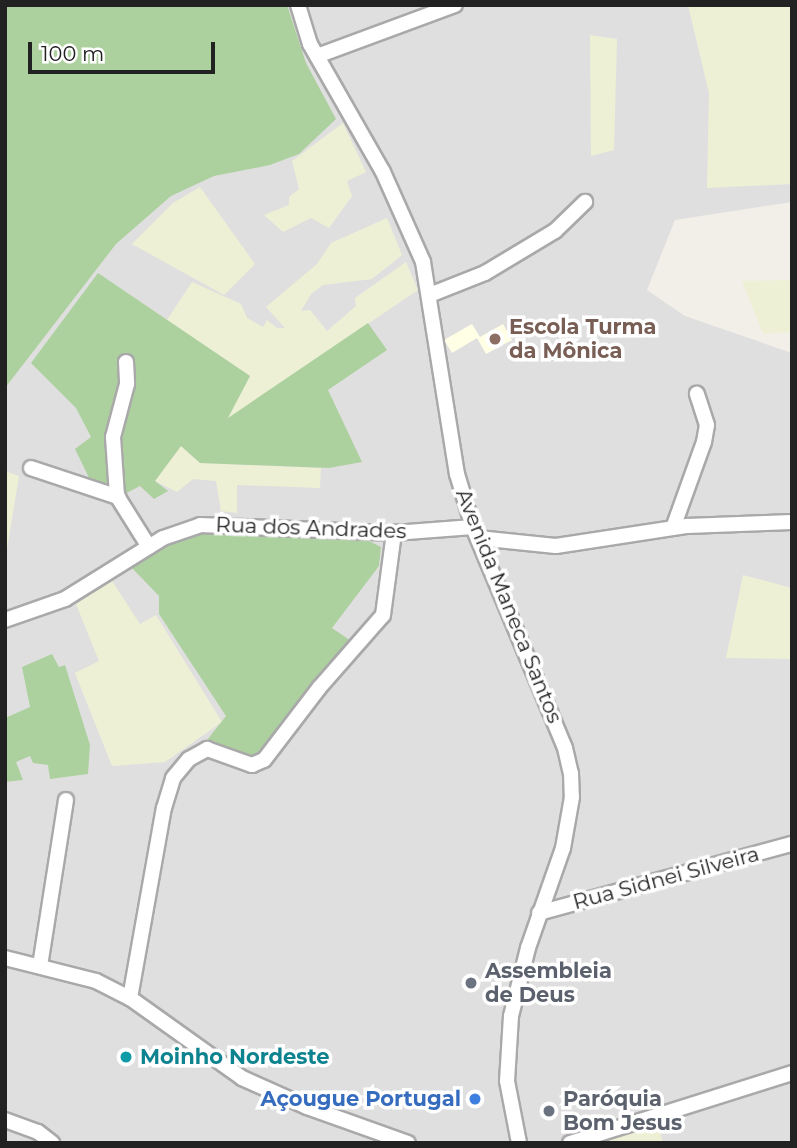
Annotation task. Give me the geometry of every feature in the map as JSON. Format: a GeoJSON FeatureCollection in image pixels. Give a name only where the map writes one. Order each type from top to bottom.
{"type":"FeatureCollection","features":[{"type":"Feature","properties":{"kind":"street","name":"Avenida Maneca Santos"},"geometry":{"type":"LineString","coordinates":[[299,5],[317,56],[402,211],[432,294],[447,417],[476,532],[565,748],[571,773],[565,837],[518,984],[507,1049],[511,1116],[519,1143]]}},
{"type":"Feature","properties":{"kind":"street"},"geometry":{"type":"LineString","coordinates":[[317,56],[455,5]]}},
{"type":"Feature","properties":{"kind":"street"},"geometry":{"type":"LineString","coordinates":[[432,294],[485,273],[555,231],[585,202]]}},
{"type":"Feature","properties":{"kind":"street"},"geometry":{"type":"LineString","coordinates":[[126,362],[127,384],[113,437],[118,498],[149,547]]}},
{"type":"Feature","properties":{"kind":"street"},"geometry":{"type":"LineString","coordinates":[[673,528],[706,434],[697,394]]}},
{"type":"Feature","properties":{"kind":"street"},"geometry":{"type":"LineString","coordinates":[[32,468],[118,498]]}},
{"type":"Feature","properties":{"kind":"street","name":"Rua dos Andrades"},"geometry":{"type":"LineString","coordinates":[[5,620],[65,599],[182,529],[219,523],[394,533],[476,532],[556,546],[673,528],[792,522]]}},
{"type":"Feature","properties":{"kind":"street"},"geometry":{"type":"LineString","coordinates":[[130,998],[163,808],[173,778],[189,759],[208,749],[252,765],[264,761],[318,688],[383,615],[394,533]]}},
{"type":"Feature","properties":{"kind":"street"},"geometry":{"type":"LineString","coordinates":[[40,967],[66,800]]}},
{"type":"Feature","properties":{"kind":"street","name":"Rua Sidnei Silveira"},"geometry":{"type":"LineString","coordinates":[[540,913],[792,844]]}},
{"type":"Feature","properties":{"kind":"street"},"geometry":{"type":"LineString","coordinates":[[5,958],[96,981],[130,998],[242,1078],[408,1143]]}},
{"type":"Feature","properties":{"kind":"street"},"geometry":{"type":"LineString","coordinates":[[570,1143],[792,1073]]}},
{"type":"Feature","properties":{"kind":"street"},"geometry":{"type":"LineString","coordinates":[[5,1120],[38,1132],[52,1143]]}},
{"type":"Feature","properties":{"kind":"shaded area"},"geometry":{"type":"Polygon","coordinates":[[[5,5],[792,5],[792,202],[675,220],[647,290],[685,316],[792,353],[792,1143],[5,1143],[5,5]]]}},
{"type":"Feature","properties":{"kind":"shaded area"},"geometry":{"type":"Polygon","coordinates":[[[688,5],[792,5],[792,184],[707,188],[709,93],[688,5]]]}},
{"type":"Feature","properties":{"kind":"shaded area"},"geometry":{"type":"Polygon","coordinates":[[[590,35],[617,39],[614,150],[591,156],[590,35]]]}},
{"type":"Feature","properties":{"kind":"shaded area"},"geometry":{"type":"Polygon","coordinates":[[[343,123],[366,172],[347,181],[352,196],[329,228],[311,218],[283,232],[264,215],[289,205],[289,197],[299,189],[292,161],[343,123]]]}},
{"type":"Feature","properties":{"kind":"shaded area"},"geometry":{"type":"Polygon","coordinates":[[[200,187],[255,264],[224,295],[132,244],[173,203],[200,187]]]}},
{"type":"Feature","properties":{"kind":"shaded area"},"geometry":{"type":"Polygon","coordinates":[[[387,218],[402,255],[372,279],[323,285],[311,294],[301,311],[310,310],[327,331],[356,306],[355,298],[406,262],[418,290],[227,419],[250,376],[167,320],[192,282],[241,304],[247,318],[263,327],[267,320],[277,328],[285,328],[266,307],[317,264],[331,243],[387,218]]]}},
{"type":"Feature","properties":{"kind":"shaded area"},"geometry":{"type":"Polygon","coordinates":[[[792,280],[792,332],[763,334],[742,281],[792,280]]]}},
{"type":"Feature","properties":{"kind":"shaded area"},"geometry":{"type":"Polygon","coordinates":[[[472,324],[480,337],[503,324],[512,340],[486,354],[477,338],[452,353],[444,340],[472,324]]]}},
{"type":"Feature","properties":{"kind":"shaded area"},"geometry":{"type":"Polygon","coordinates":[[[181,446],[200,463],[321,468],[320,488],[237,485],[237,513],[221,511],[216,481],[193,479],[177,492],[155,481],[181,446]]]}},
{"type":"Feature","properties":{"kind":"shaded area"},"geometry":{"type":"Polygon","coordinates":[[[5,471],[19,476],[5,561],[5,471]]]}},
{"type":"Feature","properties":{"kind":"shaded area"},"geometry":{"type":"Polygon","coordinates":[[[743,575],[792,588],[792,659],[726,658],[743,575]]]}},
{"type":"Feature","properties":{"kind":"shaded area"},"geometry":{"type":"Polygon","coordinates":[[[112,581],[140,624],[156,615],[222,722],[165,762],[112,766],[75,673],[99,661],[76,604],[112,581]]]}},
{"type":"Feature","properties":{"kind":"shaded area"},"geometry":{"type":"Polygon","coordinates":[[[658,1125],[663,1143],[600,1143],[658,1125]]]}},
{"type":"Feature","properties":{"kind":"green space"},"geometry":{"type":"Polygon","coordinates":[[[5,5],[287,5],[306,63],[336,119],[299,154],[270,165],[214,176],[171,196],[116,244],[5,388],[5,5]]]}},
{"type":"Feature","properties":{"kind":"green space"},"geometry":{"type":"Polygon","coordinates":[[[98,273],[250,376],[228,418],[368,323],[387,350],[328,390],[362,462],[329,468],[200,463],[181,446],[155,481],[168,491],[154,499],[140,486],[119,497],[93,486],[75,449],[91,437],[76,408],[31,363],[98,273]]]}},
{"type":"Feature","properties":{"kind":"green space"},"geometry":{"type":"Polygon","coordinates":[[[211,530],[359,536],[381,547],[379,566],[332,628],[351,641],[251,761],[207,740],[226,716],[159,614],[159,596],[130,566],[169,542],[211,530]]]}},
{"type":"Feature","properties":{"kind":"green space"},"geometry":{"type":"Polygon","coordinates":[[[52,654],[59,667],[65,665],[90,745],[88,774],[50,779],[48,765],[33,763],[30,756],[16,762],[23,780],[5,782],[5,718],[30,707],[22,667],[52,654]]]}},
{"type":"Feature","properties":{"kind":"place","name":"Escola Turma da Mônica"},"geometry":{"type":"Point","coordinates":[495,339]}},
{"type":"Feature","properties":{"kind":"place","name":"Assembleia de Deus"},"geometry":{"type":"Point","coordinates":[471,983]}},
{"type":"Feature","properties":{"kind":"place","name":"Moinho Nordeste"},"geometry":{"type":"Point","coordinates":[126,1057]}},
{"type":"Feature","properties":{"kind":"place","name":"Açougue Portugal"},"geometry":{"type":"Point","coordinates":[475,1099]}},
{"type":"Feature","properties":{"kind":"place","name":"Paróquia Bom Jesus"},"geometry":{"type":"Point","coordinates":[549,1111]}}]}
